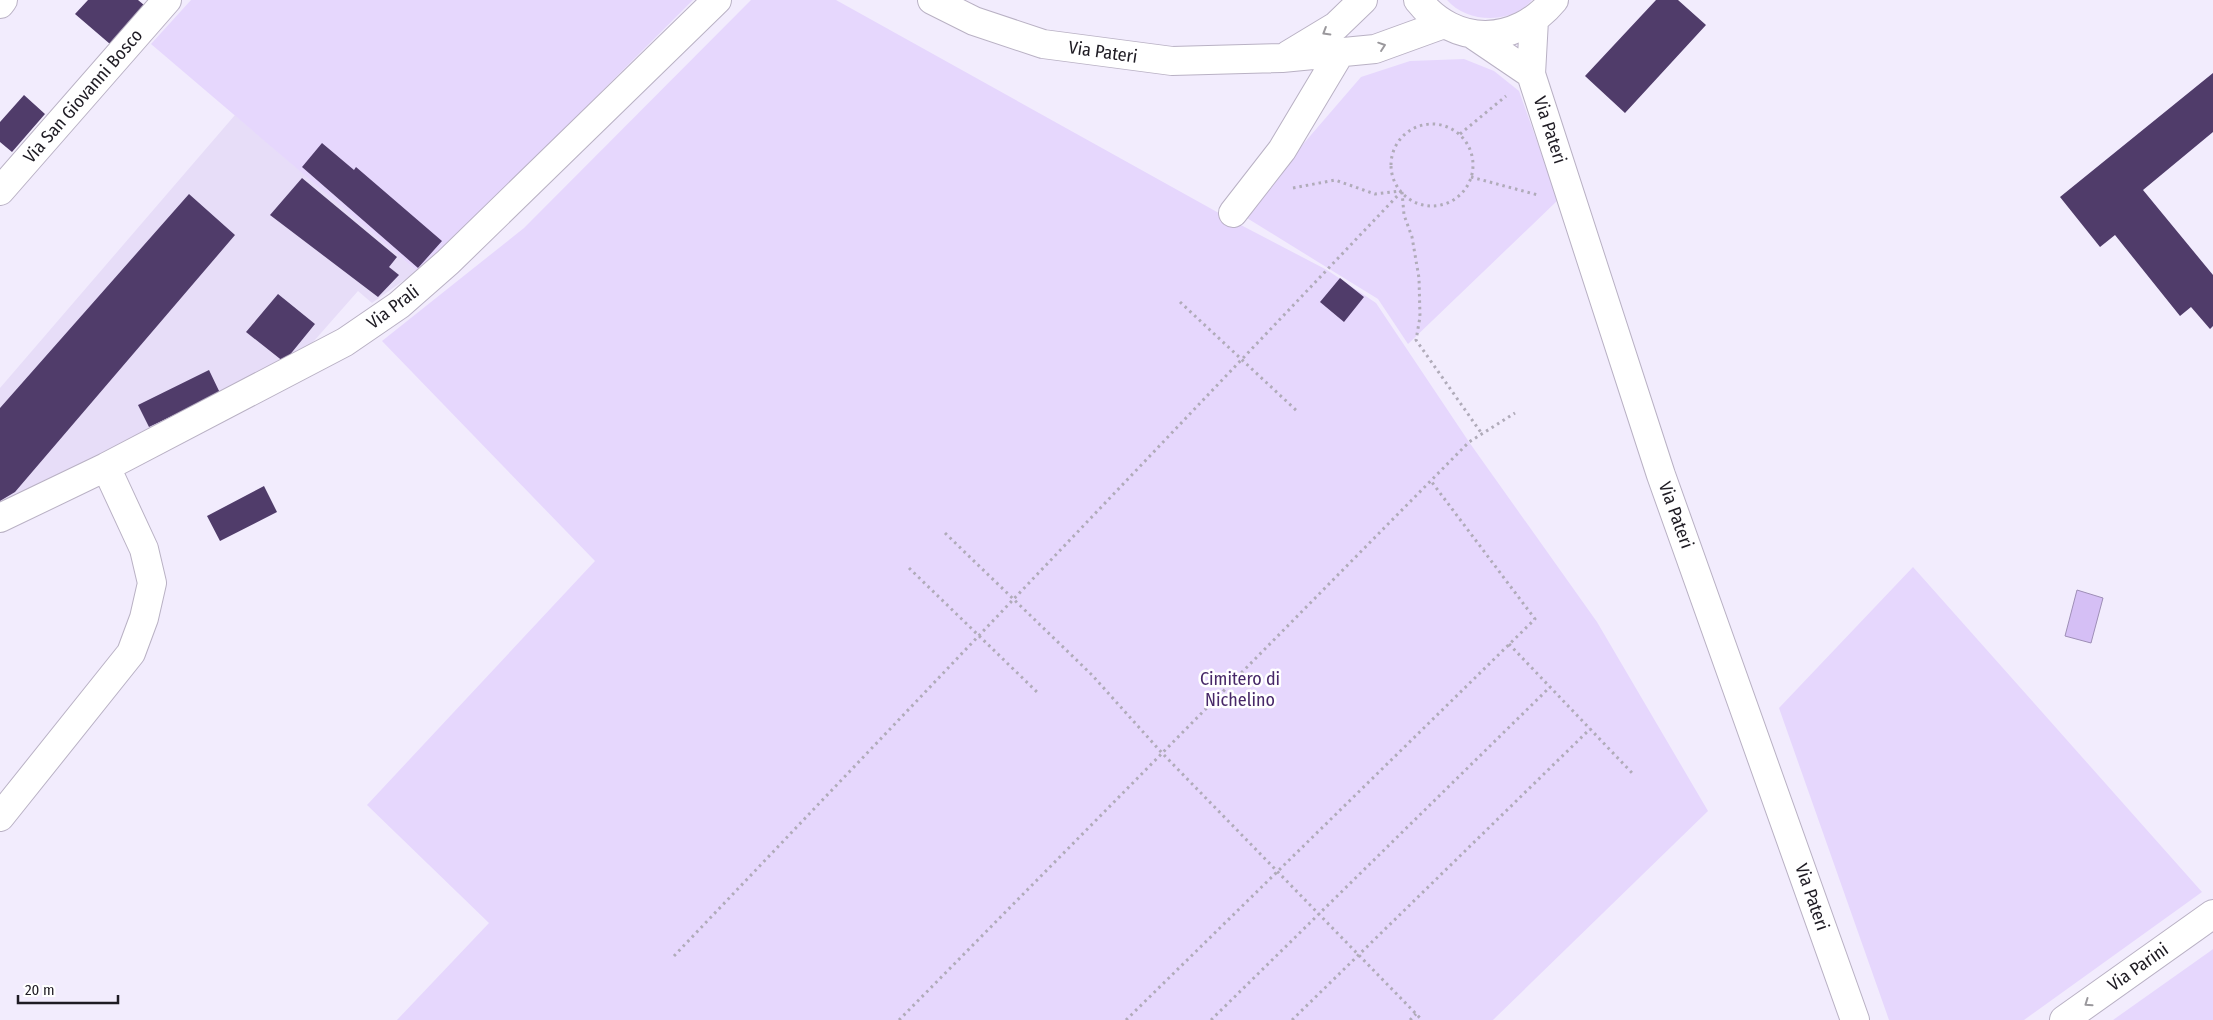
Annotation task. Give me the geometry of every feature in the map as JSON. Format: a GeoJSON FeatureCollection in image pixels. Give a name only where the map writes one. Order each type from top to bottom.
{"type":"FeatureCollection","features":[{"type":"Feature","properties":{"kind":"street"},"geometry":{"type":"LineString","coordinates":[[0,4],[4,0]]}},
{"type":"Feature","properties":{"kind":"street","name":"Via San Giovanni Bosco"},"geometry":{"type":"LineString","coordinates":[[0,192],[167,0]]}},
{"type":"Feature","properties":{"kind":"street","name":"Via Prali"},"geometry":{"type":"LineString","coordinates":[[0,518],[106,467],[345,342],[400,305],[448,262],[717,0]]}},
{"type":"Feature","properties":{"kind":"street","name":"Via Pateri"},"geometry":{"type":"LineString","coordinates":[[932,0],[974,21],[1043,44],[1172,61],[1282,58],[1375,49],[1444,24]]}},
{"type":"Feature","properties":{"kind":"street","name":"Via Pateri"},"geometry":{"type":"LineString","coordinates":[[1282,58],[1336,26],[1363,0]]}},
{"type":"Feature","properties":{"kind":"street","name":"Via Pateri"},"geometry":{"type":"LineString","coordinates":[[1418,0],[1427,12],[1444,24],[1472,34],[1531,74],[1662,475],[1855,1020]]}},
{"type":"Feature","properties":{"kind":"street","name":"Via Pateri"},"geometry":{"type":"LineString","coordinates":[[1472,34],[1494,35],[1515,30],[1534,20],[1554,0]]}},
{"type":"Feature","properties":{"kind":"street"},"geometry":{"type":"LineString","coordinates":[[1531,74],[1534,20]]}},
{"type":"Feature","properties":{"kind":"street"},"geometry":{"type":"LineString","coordinates":[[1233,213],[1282,150],[1340,53]]}},
{"type":"Feature","properties":{"kind":"street"},"geometry":{"type":"LineString","coordinates":[[0,817],[132,653],[144,618],[152,583],[144,549],[106,467]]}},
{"type":"Feature","properties":{"kind":"street","name":"Via Parini"},"geometry":{"type":"LineString","coordinates":[[2064,1020],[2213,914]]}},
{"type":"Feature","properties":{"kind":"path"},"geometry":{"type":"LineString","coordinates":[[1460,134],[1531,74]]}},
{"type":"Feature","properties":{"kind":"path"},"geometry":{"type":"LineString","coordinates":[[1426,124],[1438,124],[1460,134],[1472,154],[1471,177],[1466,189],[1456,198],[1445,204],[1432,206],[1420,204],[1402,191],[1395,181],[1392,169],[1396,145],[1404,135],[1414,128],[1426,124]]}},
{"type":"Feature","properties":{"kind":"path"},"geometry":{"type":"LineString","coordinates":[[1471,177],[1574,202]]}},
{"type":"Feature","properties":{"kind":"path"},"geometry":{"type":"LineString","coordinates":[[1253,188],[1274,194],[1301,185],[1335,180],[1375,194],[1402,191]]}},
{"type":"Feature","properties":{"kind":"path"},"geometry":{"type":"LineString","coordinates":[[674,956],[1402,191]]}},
{"type":"Feature","properties":{"kind":"path"},"geometry":{"type":"LineString","coordinates":[[1402,191],[1404,215],[1412,237],[1419,278],[1420,317],[1416,340],[1482,434]]}},
{"type":"Feature","properties":{"kind":"path"},"geometry":{"type":"LineString","coordinates":[[1180,302],[1298,412]]}},
{"type":"Feature","properties":{"kind":"path"},"geometry":{"type":"LineString","coordinates":[[899,1020],[1469,442],[1515,413]]}},
{"type":"Feature","properties":{"kind":"path"},"geometry":{"type":"LineString","coordinates":[[1126,1020],[1535,619],[1431,481]]}},
{"type":"Feature","properties":{"kind":"path"},"geometry":{"type":"LineString","coordinates":[[945,533],[1012,600],[1092,674],[1162,754],[1422,1020]]}},
{"type":"Feature","properties":{"kind":"path"},"geometry":{"type":"LineString","coordinates":[[909,568],[1037,692]]}},
{"type":"Feature","properties":{"kind":"path"},"geometry":{"type":"LineString","coordinates":[[1509,644],[1634,775]]}},
{"type":"Feature","properties":{"kind":"path"},"geometry":{"type":"LineString","coordinates":[[1211,1020],[1550,687]]}},
{"type":"Feature","properties":{"kind":"path"},"geometry":{"type":"LineString","coordinates":[[1292,1020],[1590,729]]}},
{"type":"Feature","properties":{"kind":"path"},"geometry":{"type":"LineString","coordinates":[[1410,1020],[1416,1014]]}},
{"type":"Feature","properties":{"kind":"shaded area"},"geometry":{"type":"Polygon","coordinates":[[[235,115],[417,271],[372,303],[358,291],[299,358],[0,507],[0,388],[235,115]]]}},
{"type":"Feature","properties":{"kind":"shaded area"},"geometry":{"type":"Polygon","coordinates":[[[2077,590],[2103,598],[2091,643],[2065,636],[2077,590]]]}},
{"type":"Feature","properties":{"kind":"green space"},"geometry":{"type":"Polygon","coordinates":[[[191,0],[693,0],[449,244],[417,271],[151,44],[191,0]]]}},
{"type":"Feature","properties":{"kind":"green space","name":"Cimitero di Nichelino"},"geometry":{"type":"Polygon","coordinates":[[[751,0],[836,0],[1235,222],[1327,270],[1376,303],[1469,442],[1597,622],[1708,811],[1493,1020],[397,1020],[489,923],[367,805],[595,561],[382,341],[524,228],[751,0]]]}},
{"type":"Feature","properties":{"kind":"green space"},"geometry":{"type":"Polygon","coordinates":[[[1447,0],[1532,0],[1523,8],[1513,13],[1502,17],[1490,18],[1466,13],[1456,8],[1447,0]]]}},
{"type":"Feature","properties":{"kind":"green space"},"geometry":{"type":"Polygon","coordinates":[[[1464,59],[1494,71],[1519,91],[1558,200],[1408,344],[1378,299],[1242,215],[1361,77],[1410,61],[1464,59]]]}},
{"type":"Feature","properties":{"kind":"green space"},"geometry":{"type":"Polygon","coordinates":[[[1913,567],[2202,892],[2024,1020],[1889,1020],[1779,708],[1913,567]]]}},
{"type":"Feature","properties":{"kind":"green space"},"geometry":{"type":"Polygon","coordinates":[[[2213,949],[2213,1020],[2113,1020],[2209,952],[2213,949]]]}},
{"type":"Feature","properties":{"kind":"building"},"geometry":{"type":"Polygon","coordinates":[[[88,0],[138,0],[144,5],[110,44],[75,14],[88,0]]]}},
{"type":"Feature","properties":{"kind":"building"},"geometry":{"type":"Polygon","coordinates":[[[1656,0],[1678,0],[1706,25],[1625,113],[1585,76],[1656,0]]]}},
{"type":"Feature","properties":{"kind":"building"},"geometry":{"type":"Polygon","coordinates":[[[2213,73],[2213,132],[2143,190],[2213,275],[2213,326],[2210,329],[2191,307],[2180,316],[2115,235],[2100,247],[2060,197],[2213,73]]]}},
{"type":"Feature","properties":{"kind":"building"},"geometry":{"type":"Polygon","coordinates":[[[24,95],[45,114],[12,152],[0,142],[0,122],[24,95]]]}},
{"type":"Feature","properties":{"kind":"building"},"geometry":{"type":"Polygon","coordinates":[[[322,143],[354,170],[356,167],[442,241],[418,268],[302,167],[322,143]]]}},
{"type":"Feature","properties":{"kind":"building"},"geometry":{"type":"Polygon","coordinates":[[[302,178],[397,257],[389,267],[399,275],[378,297],[270,215],[302,178]]]}},
{"type":"Feature","properties":{"kind":"building"},"geometry":{"type":"Polygon","coordinates":[[[189,194],[235,235],[15,492],[0,501],[0,408],[189,194]]]}},
{"type":"Feature","properties":{"kind":"building"},"geometry":{"type":"Polygon","coordinates":[[[1340,278],[1364,297],[1344,322],[1320,302],[1340,278]]]}},
{"type":"Feature","properties":{"kind":"building"},"geometry":{"type":"Polygon","coordinates":[[[278,294],[315,324],[284,362],[246,332],[278,294]]]}},
{"type":"Feature","properties":{"kind":"building"},"geometry":{"type":"Polygon","coordinates":[[[209,370],[220,393],[149,427],[138,405],[209,370]]]}},
{"type":"Feature","properties":{"kind":"building"},"geometry":{"type":"Polygon","coordinates":[[[264,486],[277,512],[220,541],[207,516],[264,486]]]}}]}
